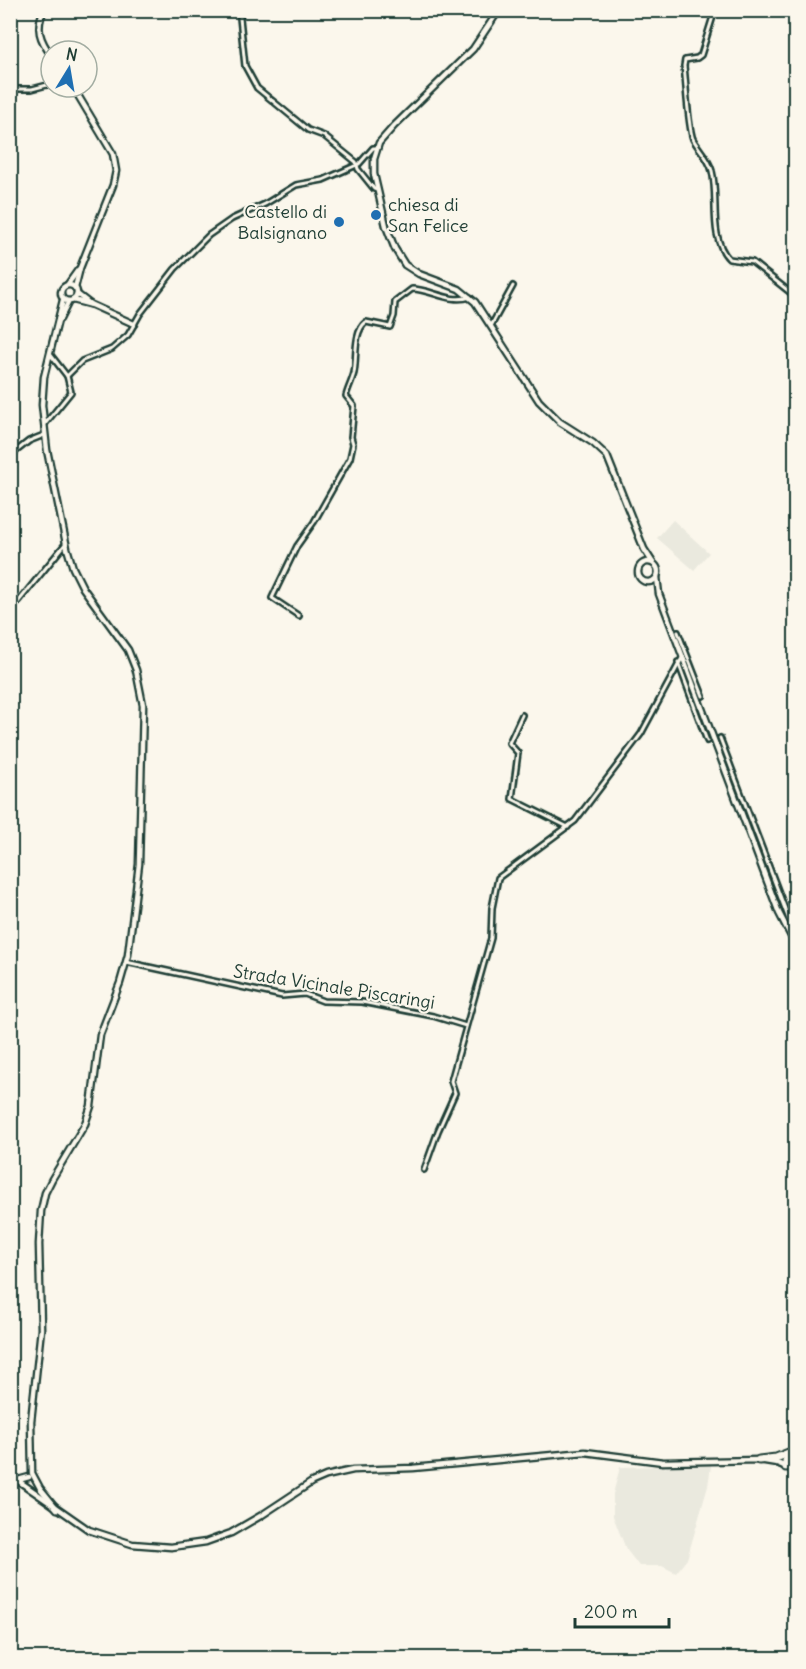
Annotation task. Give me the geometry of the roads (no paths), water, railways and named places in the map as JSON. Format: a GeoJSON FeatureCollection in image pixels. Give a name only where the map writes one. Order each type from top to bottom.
{"type":"FeatureCollection","features":[{"type":"Feature","properties":{"kind":"highway"},"geometry":{"type":"LineString","coordinates":[[759,1460],[776,1458],[794,1452]]}},
{"type":"Feature","properties":{"kind":"highway"},"geometry":{"type":"LineString","coordinates":[[786,1467],[794,1452]]}},
{"type":"Feature","properties":{"kind":"main road"},"geometry":{"type":"LineString","coordinates":[[41,39],[39,23],[44,10]]}},
{"type":"Feature","properties":{"kind":"main road"},"geometry":{"type":"LineString","coordinates":[[499,10],[473,49],[383,137],[376,148],[373,166],[386,226],[395,249],[405,265],[418,274],[459,289],[470,297],[492,326],[539,401],[560,422],[607,456],[644,549],[658,571],[658,594],[680,660],[690,671],[738,794],[779,913],[795,946]]}},
{"type":"Feature","properties":{"kind":"main road"},"geometry":{"type":"LineString","coordinates":[[79,99],[113,154],[116,171],[113,185],[80,268],[75,288],[77,294],[92,305],[134,324]]}},
{"type":"Feature","properties":{"kind":"main road"},"geometry":{"type":"LineString","coordinates":[[80,268],[68,285],[60,291],[68,300],[92,305]]}},
{"type":"Feature","properties":{"kind":"main road"},"geometry":{"type":"LineString","coordinates":[[68,285],[75,288]]}},
{"type":"Feature","properties":{"kind":"main road"},"geometry":{"type":"LineString","coordinates":[[27,1488],[32,1476],[31,1421],[41,1329],[39,1244],[41,1211],[45,1193],[52,1179],[86,1124],[91,1106],[100,1035],[126,962],[139,864],[143,705],[136,668],[128,650],[83,588],[73,568],[44,435],[43,386],[48,352],[68,300],[77,294]]}},
{"type":"Feature","properties":{"kind":"main road"},"geometry":{"type":"LineString","coordinates":[[644,549],[645,562],[638,573],[642,581],[648,582],[657,577]]}},
{"type":"Feature","properties":{"kind":"main road"},"geometry":{"type":"LineString","coordinates":[[645,562],[653,563]]}},
{"type":"Feature","properties":{"kind":"main road"},"geometry":{"type":"LineString","coordinates":[[648,582],[658,594]]}},
{"type":"Feature","properties":{"kind":"main road"},"geometry":{"type":"LineString","coordinates":[[10,1475],[89,1530],[132,1544],[171,1547],[206,1542],[231,1533],[312,1482],[326,1476],[353,1470],[413,1468],[585,1452],[663,1462],[759,1460],[795,1471]]}},
{"type":"Feature","properties":{"kind":"main road"},"geometry":{"type":"LineString","coordinates":[[16,1479],[21,1480],[32,1476]]}},
{"type":"Feature","properties":{"kind":"main road"},"geometry":{"type":"LineString","coordinates":[[32,1476],[57,1509]]}},
{"type":"Feature","properties":{"kind":"street"},"geometry":{"type":"LineString","coordinates":[[241,10],[245,66],[257,88],[308,130],[324,136],[356,162],[358,169],[377,190]]}},
{"type":"Feature","properties":{"kind":"street"},"geometry":{"type":"LineString","coordinates":[[715,10],[701,55],[685,60],[684,66],[693,139],[706,156],[716,190],[716,227],[724,253],[729,260],[752,262],[795,297]]}},
{"type":"Feature","properties":{"kind":"street"},"geometry":{"type":"LineString","coordinates":[[10,89],[39,87]]}},
{"type":"Feature","properties":{"kind":"street"},"geometry":{"type":"LineString","coordinates":[[67,376],[82,361],[112,349],[128,335],[175,269],[209,235],[232,219],[265,204],[296,185],[323,180],[357,165],[376,148]]}},
{"type":"Feature","properties":{"kind":"street"},"geometry":{"type":"LineString","coordinates":[[492,326],[513,286]]}},
{"type":"Feature","properties":{"kind":"street"},"geometry":{"type":"LineString","coordinates":[[299,616],[272,597],[297,546],[314,522],[350,458],[353,444],[351,437],[354,406],[346,396],[354,372],[355,354],[363,323],[370,322],[390,327],[395,302],[412,289],[445,297],[465,299],[470,297]]}},
{"type":"Feature","properties":{"kind":"street"},"geometry":{"type":"LineString","coordinates":[[44,426],[70,396],[67,376],[48,352]]}},
{"type":"Feature","properties":{"kind":"street"},"geometry":{"type":"LineString","coordinates":[[10,456],[29,441],[44,435]]}},
{"type":"Feature","properties":{"kind":"street"},"geometry":{"type":"LineString","coordinates":[[10,612],[66,543]]}},
{"type":"Feature","properties":{"kind":"street"},"geometry":{"type":"LineString","coordinates":[[678,632],[690,671],[703,696]]}},
{"type":"Feature","properties":{"kind":"street"},"geometry":{"type":"LineString","coordinates":[[680,660],[707,741]]}},
{"type":"Feature","properties":{"kind":"street"},"geometry":{"type":"LineString","coordinates":[[424,1170],[455,1093],[451,1081],[491,938],[491,913],[498,878],[572,824],[641,734],[680,660]]}},
{"type":"Feature","properties":{"kind":"street"},"geometry":{"type":"LineString","coordinates":[[522,715],[509,743],[518,753],[512,799],[568,827]]}},
{"type":"Feature","properties":{"kind":"street"},"geometry":{"type":"LineString","coordinates":[[720,738],[738,794],[795,936]]}},
{"type":"Feature","properties":{"kind":"street","name":"Strada Vicinale Piscaringi"},"geometry":{"type":"LineString","coordinates":[[126,962],[282,996],[304,994],[322,1001],[362,1002],[433,1016],[466,1026]]}},
{"type":"Feature","properties":{"kind":"place","name":"chiesa di San Felice"},"geometry":{"type":"Point","coordinates":[376,215]}},
{"type":"Feature","properties":{"kind":"place","name":"Castello di Balsignano"},"geometry":{"type":"Point","coordinates":[339,222]}}]}
